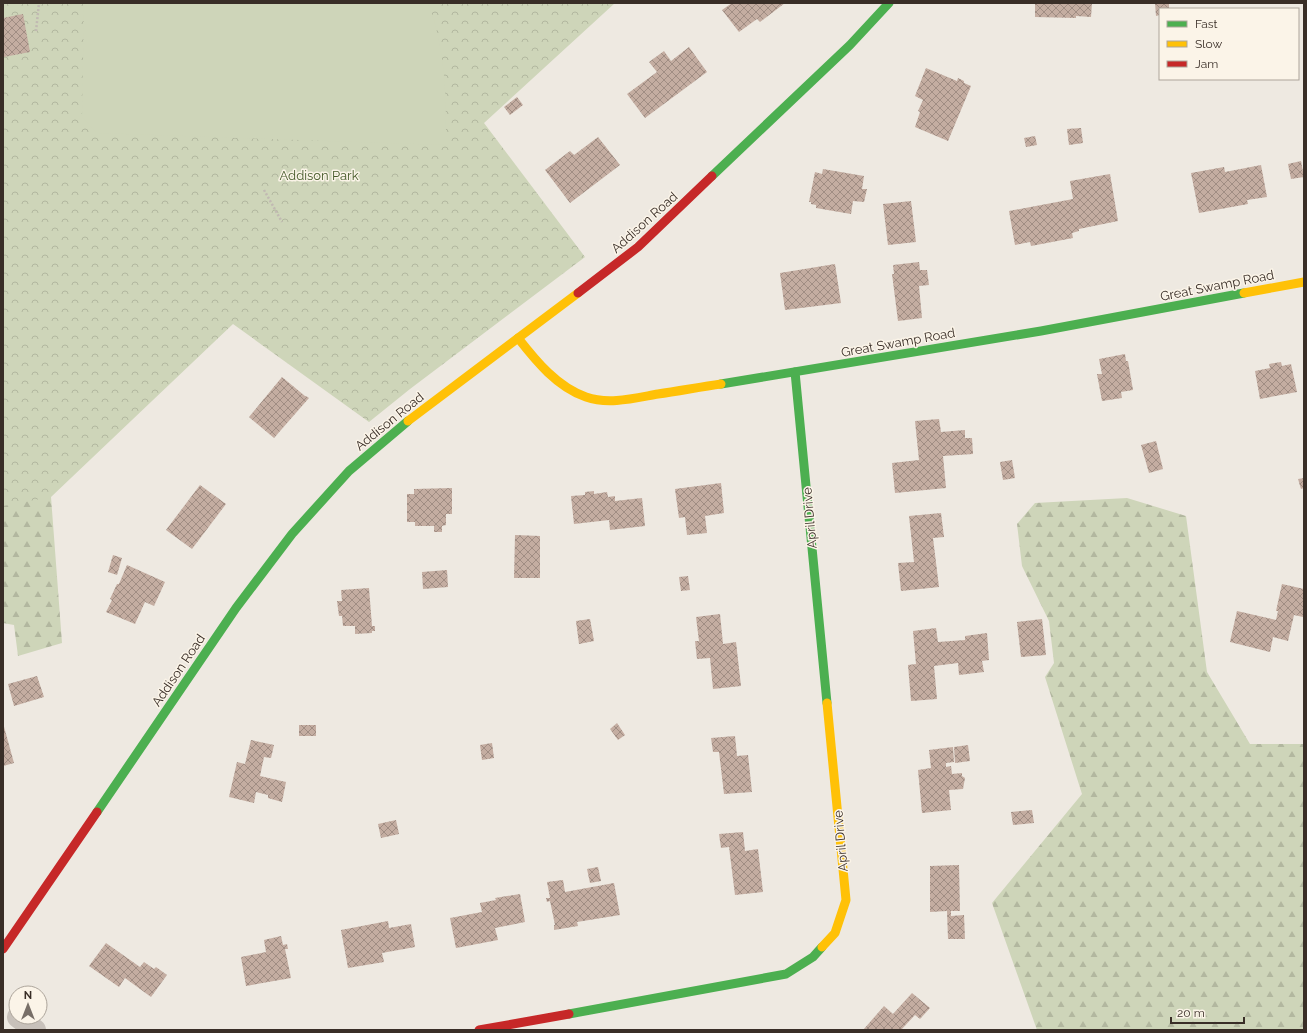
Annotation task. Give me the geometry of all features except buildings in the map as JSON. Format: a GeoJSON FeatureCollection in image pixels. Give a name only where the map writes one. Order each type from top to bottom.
{"type":"FeatureCollection","features":[{"type":"Feature","properties":{"kind":"street","name":"Addison Road"},"geometry":{"type":"LineString","coordinates":[[3,949],[236,608],[292,534],[349,472],[414,416],[638,247],[850,45],[889,3]]}},
{"type":"Feature","properties":{"kind":"street","name":"Great Swamp Road"},"geometry":{"type":"LineString","coordinates":[[518,338],[533,357],[562,384],[573,391],[601,400],[616,400],[1041,331],[1304,282]]}},
{"type":"Feature","properties":{"kind":"street","name":"April Drive"},"geometry":{"type":"LineString","coordinates":[[479,1030],[786,974],[813,958],[834,933],[846,900],[795,372]]}},
{"type":"Feature","properties":{"kind":"path"},"geometry":{"type":"LineString","coordinates":[[36,31],[39,3]]}},
{"type":"Feature","properties":{"kind":"path"},"geometry":{"type":"LineString","coordinates":[[264,190],[282,222]]}},
{"type":"Feature","properties":{"kind":"green space","name":"Addison Park"},"geometry":{"type":"Polygon","coordinates":[[[3,3],[615,3],[484,123],[585,257],[410,389],[369,422],[233,324],[51,497],[3,506],[3,3]]]}},
{"type":"Feature","properties":{"kind":"green space"},"geometry":{"type":"Polygon","coordinates":[[[84,3],[428,3],[434,20],[442,55],[446,109],[446,145],[97,133],[82,117],[84,3]]]}},
{"type":"Feature","properties":{"kind":"green space"},"geometry":{"type":"Polygon","coordinates":[[[3,480],[35,480],[51,497],[62,643],[18,656],[14,625],[3,623],[3,480]]]}},
{"type":"Feature","properties":{"kind":"green space"},"geometry":{"type":"Polygon","coordinates":[[[1127,498],[1186,516],[1207,672],[1250,744],[1304,744],[1304,1030],[1037,1030],[992,903],[1082,794],[1045,677],[1054,663],[1049,621],[1022,566],[1017,524],[1035,503],[1127,498]]]}},
{"type":"Feature","properties":{"kind":"traffic: fast"},"geometry":{"type":"LineString","coordinates":[[712,176],[850,45],[889,3]]}},
{"type":"Feature","properties":{"kind":"traffic: fast"},"geometry":{"type":"LineString","coordinates":[[721,384],[1041,331],[1244,293]]}},
{"type":"Feature","properties":{"kind":"traffic: fast"},"geometry":{"type":"LineString","coordinates":[[795,372],[827,703]]}},
{"type":"Feature","properties":{"kind":"traffic: fast"},"geometry":{"type":"LineString","coordinates":[[97,812],[236,608],[292,534],[349,471],[408,421]]}},
{"type":"Feature","properties":{"kind":"traffic: fast"},"geometry":{"type":"LineString","coordinates":[[569,1014],[786,974],[813,957],[822,947]]}},
{"type":"Feature","properties":{"kind":"traffic: slow"},"geometry":{"type":"LineString","coordinates":[[1244,293],[1304,282]]}},
{"type":"Feature","properties":{"kind":"traffic: slow"},"geometry":{"type":"LineString","coordinates":[[408,421],[578,293]]}},
{"type":"Feature","properties":{"kind":"traffic: slow"},"geometry":{"type":"LineString","coordinates":[[518,338],[532,356],[556,380],[575,393],[586,397],[613,401],[721,384]]}},
{"type":"Feature","properties":{"kind":"traffic: slow"},"geometry":{"type":"LineString","coordinates":[[822,947],[835,933],[846,900],[827,703]]}},
{"type":"Feature","properties":{"kind":"traffic: jam"},"geometry":{"type":"LineString","coordinates":[[578,293],[638,247],[712,176]]}},
{"type":"Feature","properties":{"kind":"traffic: jam"},"geometry":{"type":"LineString","coordinates":[[3,949],[97,812]]}},
{"type":"Feature","properties":{"kind":"traffic: jam"},"geometry":{"type":"LineString","coordinates":[[479,1030],[569,1014]]}}]}
